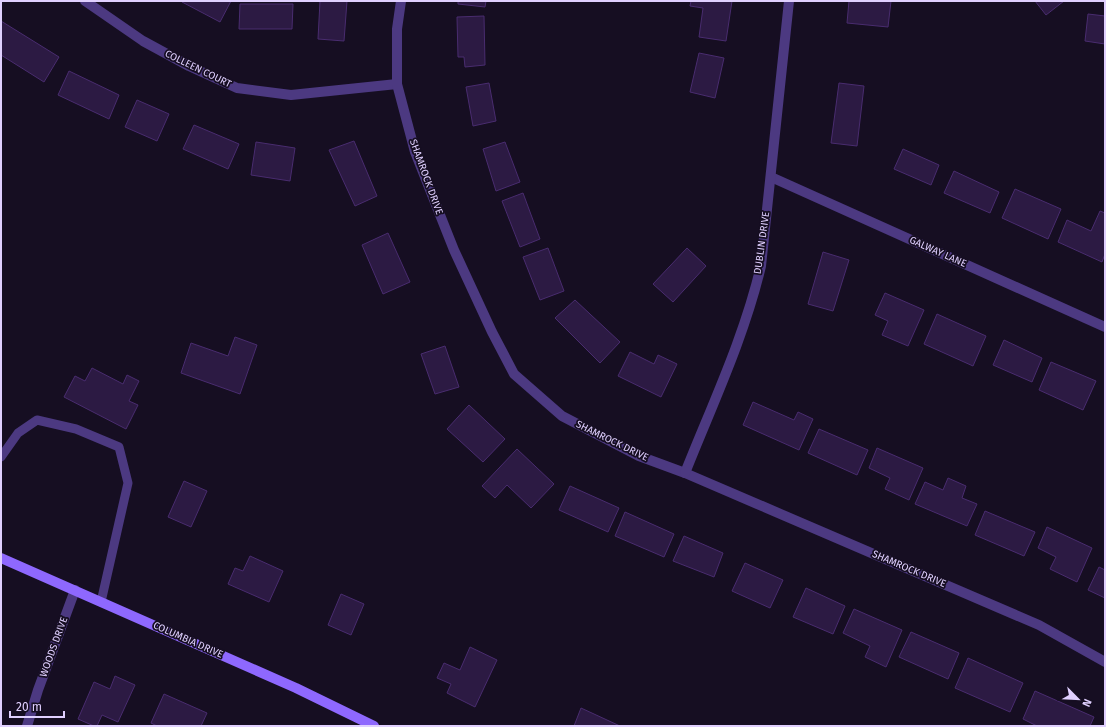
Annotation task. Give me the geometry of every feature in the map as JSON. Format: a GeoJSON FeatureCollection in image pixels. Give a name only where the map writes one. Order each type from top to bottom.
{"type":"FeatureCollection","features":[{"type":"Feature","properties":{"kind":"main road","name":"COLUMBIA DRIVE"},"geometry":{"type":"LineString","coordinates":[[1,558],[296,688],[374,726]]}},
{"type":"Feature","properties":{"kind":"street","name":"COLLEEN COURT"},"geometry":{"type":"LineString","coordinates":[[85,1],[142,41],[189,66],[238,88],[291,96],[397,84]]}},
{"type":"Feature","properties":{"kind":"street","name":"SHAMROCK DRIVE"},"geometry":{"type":"LineString","coordinates":[[400,1],[397,29],[397,84],[415,152],[454,250],[492,332],[514,374],[562,416],[639,456],[685,473],[1039,625],[1105,662]]}},
{"type":"Feature","properties":{"kind":"street","name":"DUBLIN DRIVE"},"geometry":{"type":"LineString","coordinates":[[685,473],[744,327],[760,266],[771,178],[778,95],[789,1]]}},
{"type":"Feature","properties":{"kind":"street","name":"GALWAY LANE"},"geometry":{"type":"LineString","coordinates":[[771,178],[1105,326]]}},
{"type":"Feature","properties":{"kind":"street","name":"WOODS DRIVE"},"geometry":{"type":"LineString","coordinates":[[26,726],[75,590]]}},
{"type":"Feature","properties":{"kind":"lane"},"geometry":{"type":"LineString","coordinates":[[1,457],[18,433],[37,420],[76,429],[119,446],[128,483],[101,602]]}},
{"type":"Feature","properties":{"kind":"building"},"geometry":{"type":"Polygon","coordinates":[[[182,1],[231,1],[220,22],[182,1]]]}},
{"type":"Feature","properties":{"kind":"building"},"geometry":{"type":"Polygon","coordinates":[[[320,1],[347,1],[344,41],[318,39],[320,1]]]}},
{"type":"Feature","properties":{"kind":"building"},"geometry":{"type":"Polygon","coordinates":[[[458,1],[486,1],[485,7],[458,4],[458,1]]]}},
{"type":"Feature","properties":{"kind":"building"},"geometry":{"type":"Polygon","coordinates":[[[691,1],[732,1],[726,41],[699,37],[703,8],[690,6],[691,1]]]}},
{"type":"Feature","properties":{"kind":"building"},"geometry":{"type":"Polygon","coordinates":[[[849,1],[891,1],[888,27],[847,23],[849,1]]]}},
{"type":"Feature","properties":{"kind":"building"},"geometry":{"type":"Polygon","coordinates":[[[1035,1],[1064,1],[1046,15],[1035,1]]]}},
{"type":"Feature","properties":{"kind":"building"},"geometry":{"type":"Polygon","coordinates":[[[240,4],[293,4],[292,29],[239,29],[240,4]]]}},
{"type":"Feature","properties":{"kind":"building"},"geometry":{"type":"Polygon","coordinates":[[[1088,14],[1105,16],[1105,44],[1085,41],[1088,14]]]}},
{"type":"Feature","properties":{"kind":"building"},"geometry":{"type":"Polygon","coordinates":[[[484,16],[485,65],[465,67],[464,57],[458,57],[457,17],[484,16]]]}},
{"type":"Feature","properties":{"kind":"building"},"geometry":{"type":"Polygon","coordinates":[[[1,21],[59,57],[44,82],[1,55],[1,21]]]}},
{"type":"Feature","properties":{"kind":"building"},"geometry":{"type":"Polygon","coordinates":[[[699,53],[724,58],[715,98],[690,92],[699,53]]]}},
{"type":"Feature","properties":{"kind":"building"},"geometry":{"type":"Polygon","coordinates":[[[69,71],[119,95],[109,119],[58,95],[69,71]]]}},
{"type":"Feature","properties":{"kind":"building"},"geometry":{"type":"Polygon","coordinates":[[[489,83],[496,121],[473,126],[466,87],[489,83]]]}},
{"type":"Feature","properties":{"kind":"building"},"geometry":{"type":"Polygon","coordinates":[[[839,83],[864,86],[857,146],[831,143],[839,83]]]}},
{"type":"Feature","properties":{"kind":"building"},"geometry":{"type":"Polygon","coordinates":[[[137,100],[169,114],[157,141],[125,127],[137,100]]]}},
{"type":"Feature","properties":{"kind":"building"},"geometry":{"type":"Polygon","coordinates":[[[194,125],[239,144],[228,169],[183,149],[194,125]]]}},
{"type":"Feature","properties":{"kind":"building"},"geometry":{"type":"Polygon","coordinates":[[[354,141],[377,196],[355,206],[329,150],[354,141]]]}},
{"type":"Feature","properties":{"kind":"building"},"geometry":{"type":"Polygon","coordinates":[[[256,142],[295,148],[290,181],[251,175],[256,142]]]}},
{"type":"Feature","properties":{"kind":"building"},"geometry":{"type":"Polygon","coordinates":[[[505,142],[520,182],[496,191],[483,149],[505,142]]]}},
{"type":"Feature","properties":{"kind":"building"},"geometry":{"type":"Polygon","coordinates":[[[903,149],[939,165],[931,185],[894,169],[903,149]]]}},
{"type":"Feature","properties":{"kind":"building"},"geometry":{"type":"Polygon","coordinates":[[[954,171],[999,192],[990,213],[944,193],[954,171]]]}},
{"type":"Feature","properties":{"kind":"building"},"geometry":{"type":"Polygon","coordinates":[[[1015,189],[1061,209],[1048,239],[1002,218],[1015,189]]]}},
{"type":"Feature","properties":{"kind":"building"},"geometry":{"type":"Polygon","coordinates":[[[523,193],[540,239],[520,247],[502,201],[523,193]]]}},
{"type":"Feature","properties":{"kind":"building"},"geometry":{"type":"Polygon","coordinates":[[[1100,211],[1105,213],[1105,254],[1102,262],[1058,242],[1067,220],[1091,231],[1100,211]]]}},
{"type":"Feature","properties":{"kind":"building"},"geometry":{"type":"Polygon","coordinates":[[[388,233],[410,282],[383,294],[362,245],[388,233]]]}},
{"type":"Feature","properties":{"kind":"building"},"geometry":{"type":"Polygon","coordinates":[[[548,248],[564,291],[540,300],[523,257],[548,248]]]}},
{"type":"Feature","properties":{"kind":"building"},"geometry":{"type":"Polygon","coordinates":[[[687,248],[706,266],[673,302],[653,284],[687,248]]]}},
{"type":"Feature","properties":{"kind":"building"},"geometry":{"type":"Polygon","coordinates":[[[823,252],[849,260],[833,311],[808,304],[823,252]]]}},
{"type":"Feature","properties":{"kind":"building"},"geometry":{"type":"Polygon","coordinates":[[[885,293],[924,310],[908,346],[882,335],[888,321],[875,315],[885,293]]]}},
{"type":"Feature","properties":{"kind":"building"},"geometry":{"type":"Polygon","coordinates":[[[575,300],[620,342],[600,363],[555,318],[575,300]]]}},
{"type":"Feature","properties":{"kind":"building"},"geometry":{"type":"Polygon","coordinates":[[[937,314],[986,336],[973,366],[924,344],[937,314]]]}},
{"type":"Feature","properties":{"kind":"building"},"geometry":{"type":"Polygon","coordinates":[[[235,337],[257,345],[240,394],[181,373],[191,343],[228,356],[235,337]]]}},
{"type":"Feature","properties":{"kind":"building"},"geometry":{"type":"Polygon","coordinates":[[[1004,340],[1042,358],[1032,382],[993,365],[1004,340]]]}},
{"type":"Feature","properties":{"kind":"building"},"geometry":{"type":"Polygon","coordinates":[[[445,346],[459,387],[435,394],[421,354],[445,346]]]}},
{"type":"Feature","properties":{"kind":"building"},"geometry":{"type":"Polygon","coordinates":[[[630,352],[654,364],[658,355],[677,364],[661,397],[618,376],[630,352]]]}},
{"type":"Feature","properties":{"kind":"building"},"geometry":{"type":"Polygon","coordinates":[[[1051,362],[1096,381],[1083,410],[1039,390],[1051,362]]]}},
{"type":"Feature","properties":{"kind":"building"},"geometry":{"type":"Polygon","coordinates":[[[92,368],[123,384],[127,375],[139,381],[129,401],[138,405],[126,429],[64,397],[75,376],[85,381],[92,368]]]}},
{"type":"Feature","properties":{"kind":"building"},"geometry":{"type":"Polygon","coordinates":[[[753,402],[794,420],[798,412],[813,419],[799,450],[743,425],[753,402]]]}},
{"type":"Feature","properties":{"kind":"building"},"geometry":{"type":"Polygon","coordinates":[[[469,405],[505,439],[483,462],[447,429],[469,405]]]}},
{"type":"Feature","properties":{"kind":"building"},"geometry":{"type":"Polygon","coordinates":[[[819,429],[868,450],[857,475],[808,453],[819,429]]]}},
{"type":"Feature","properties":{"kind":"building"},"geometry":{"type":"Polygon","coordinates":[[[877,448],[923,468],[909,500],[885,489],[890,478],[869,468],[877,448]]]}},
{"type":"Feature","properties":{"kind":"building"},"geometry":{"type":"Polygon","coordinates":[[[517,449],[554,484],[531,508],[507,485],[495,498],[482,486],[517,449]]]}},
{"type":"Feature","properties":{"kind":"building"},"geometry":{"type":"Polygon","coordinates":[[[948,478],[966,486],[962,498],[977,504],[967,526],[915,504],[925,482],[943,490],[948,478]]]}},
{"type":"Feature","properties":{"kind":"building"},"geometry":{"type":"Polygon","coordinates":[[[184,481],[207,491],[191,527],[168,517],[184,481]]]}},
{"type":"Feature","properties":{"kind":"building"},"geometry":{"type":"Polygon","coordinates":[[[570,486],[619,508],[608,532],[559,510],[570,486]]]}},
{"type":"Feature","properties":{"kind":"building"},"geometry":{"type":"Polygon","coordinates":[[[985,511],[1035,532],[1024,556],[975,535],[985,511]]]}},
{"type":"Feature","properties":{"kind":"building"},"geometry":{"type":"Polygon","coordinates":[[[625,512],[674,534],[664,557],[615,536],[625,512]]]}},
{"type":"Feature","properties":{"kind":"building"},"geometry":{"type":"Polygon","coordinates":[[[1047,527],[1092,548],[1077,582],[1050,569],[1056,557],[1038,548],[1047,527]]]}},
{"type":"Feature","properties":{"kind":"building"},"geometry":{"type":"Polygon","coordinates":[[[684,536],[723,553],[714,577],[673,561],[684,536]]]}},
{"type":"Feature","properties":{"kind":"building"},"geometry":{"type":"Polygon","coordinates":[[[250,556],[283,571],[269,602],[228,584],[235,568],[243,571],[250,556]]]}},
{"type":"Feature","properties":{"kind":"building"},"geometry":{"type":"Polygon","coordinates":[[[745,563],[783,580],[770,608],[732,591],[745,563]]]}},
{"type":"Feature","properties":{"kind":"building"},"geometry":{"type":"Polygon","coordinates":[[[1099,567],[1105,570],[1105,598],[1088,590],[1099,567]]]}},
{"type":"Feature","properties":{"kind":"building"},"geometry":{"type":"Polygon","coordinates":[[[806,588],[845,606],[833,634],[793,617],[806,588]]]}},
{"type":"Feature","properties":{"kind":"building"},"geometry":{"type":"Polygon","coordinates":[[[341,594],[364,604],[351,635],[328,625],[341,594]]]}},
{"type":"Feature","properties":{"kind":"building"},"geometry":{"type":"Polygon","coordinates":[[[854,609],[902,630],[886,667],[865,657],[870,646],[843,633],[854,609]]]}},
{"type":"Feature","properties":{"kind":"building"},"geometry":{"type":"Polygon","coordinates":[[[911,632],[959,653],[948,679],[899,657],[911,632]]]}},
{"type":"Feature","properties":{"kind":"building"},"geometry":{"type":"Polygon","coordinates":[[[470,647],[497,660],[475,707],[447,693],[451,684],[437,678],[444,663],[460,670],[470,647]]]}},
{"type":"Feature","properties":{"kind":"building"},"geometry":{"type":"Polygon","coordinates":[[[968,658],[1023,683],[1010,712],[955,688],[968,658]]]}},
{"type":"Feature","properties":{"kind":"building"},"geometry":{"type":"Polygon","coordinates":[[[115,676],[135,685],[118,722],[102,715],[97,726],[94,726],[78,719],[94,682],[110,689],[115,676]]]}},
{"type":"Feature","properties":{"kind":"building"},"geometry":{"type":"Polygon","coordinates":[[[1035,691],[1094,717],[1090,726],[1037,726],[1023,719],[1035,691]]]}},
{"type":"Feature","properties":{"kind":"building"},"geometry":{"type":"Polygon","coordinates":[[[164,694],[207,713],[201,726],[157,726],[151,723],[164,694]]]}},
{"type":"Feature","properties":{"kind":"building"},"geometry":{"type":"Polygon","coordinates":[[[581,708],[620,726],[574,726],[581,708]]]}}]}
